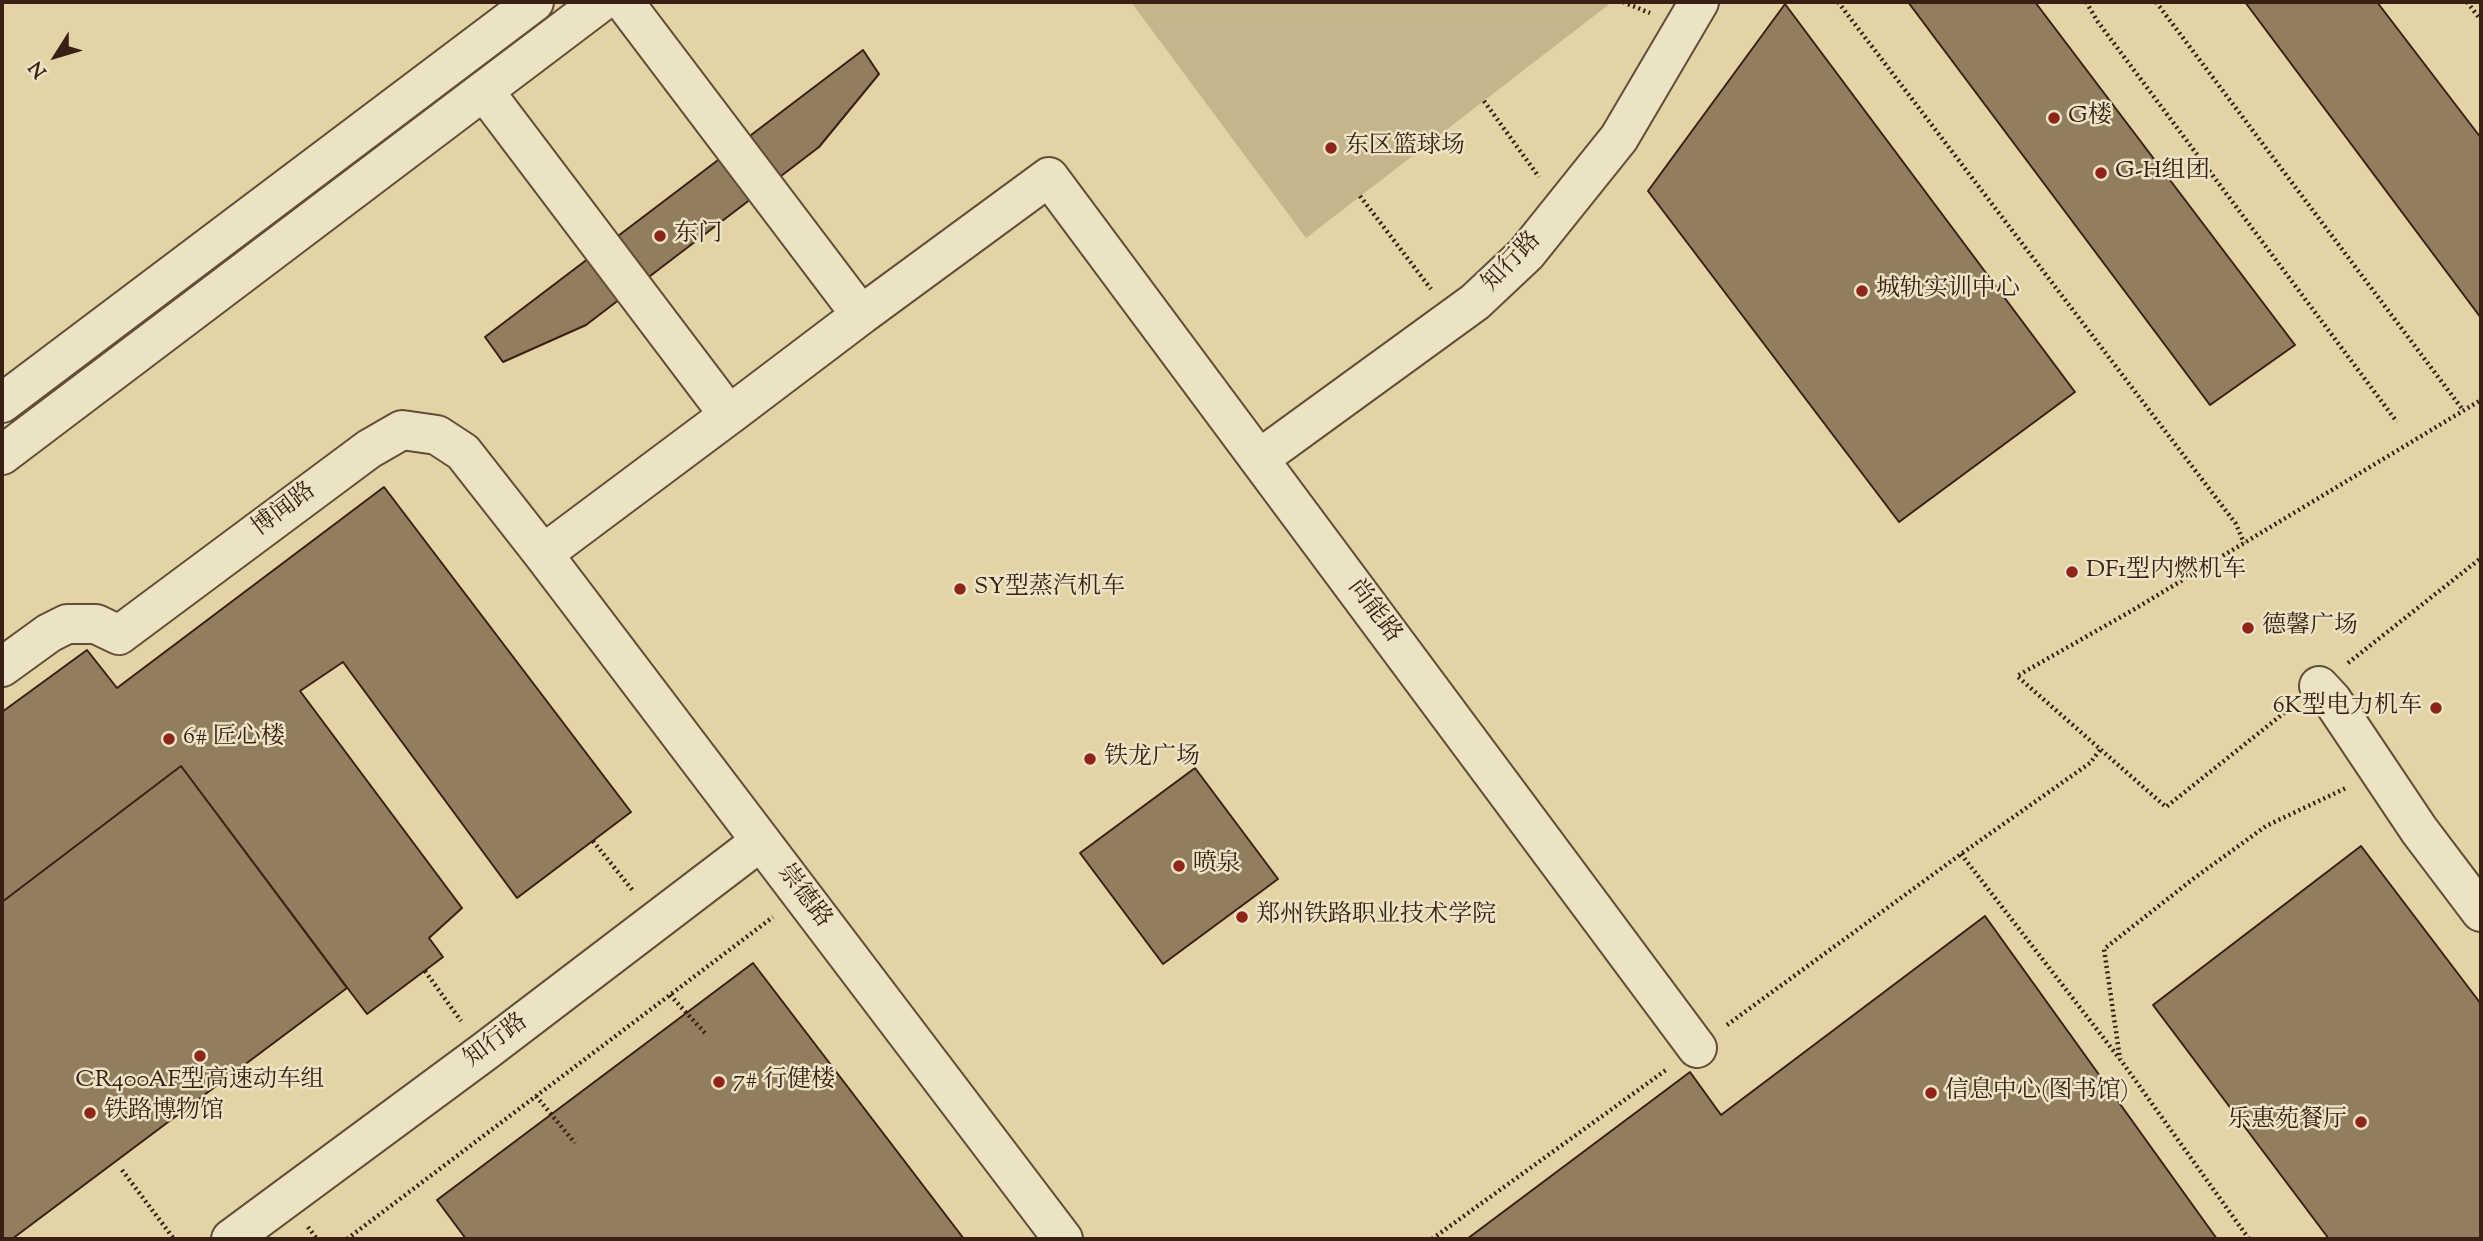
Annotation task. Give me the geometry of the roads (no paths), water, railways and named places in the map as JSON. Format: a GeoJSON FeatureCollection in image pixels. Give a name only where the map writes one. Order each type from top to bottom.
{"type":"FeatureCollection","features":[{"type":"Feature","properties":{"kind":"street"},"geometry":{"type":"LineString","coordinates":[[2,403],[534,2]]}},
{"type":"Feature","properties":{"kind":"street"},"geometry":{"type":"LineString","coordinates":[[2,455],[601,2]]}},
{"type":"Feature","properties":{"kind":"street"},"geometry":{"type":"LineString","coordinates":[[543,554],[861,315],[624,2]]}},
{"type":"Feature","properties":{"kind":"street","name":"知行路"},"geometry":{"type":"LineString","coordinates":[[1259,459],[1475,302],[1526,254],[1619,138],[1699,2]]}},
{"type":"Feature","properties":{"kind":"street"},"geometry":{"type":"LineString","coordinates":[[484,90],[729,415]]}},
{"type":"Feature","properties":{"kind":"street","name":"尚能路"},"geometry":{"type":"LineString","coordinates":[[861,315],[1049,177],[1697,1048]]}},
{"type":"Feature","properties":{"kind":"street","name":"博闻路"},"geometry":{"type":"LineString","coordinates":[[2,667],[49,633],[67,624],[96,624],[118,635],[369,449],[402,430],[438,435],[463,452],[543,554]]}},
{"type":"Feature","properties":{"kind":"street","name":"崇德路"},"geometry":{"type":"LineString","coordinates":[[543,554],[1063,1239]]}},
{"type":"Feature","properties":{"kind":"street"},"geometry":{"type":"LineString","coordinates":[[2319,686],[2332,700],[2420,830],[2481,912]]}},
{"type":"Feature","properties":{"kind":"street","name":"知行路"},"geometry":{"type":"LineString","coordinates":[[231,1239],[484,1052],[761,841]]}},
{"type":"Feature","properties":{"kind":"place","name":"G楼"},"geometry":{"type":"Point","coordinates":[2054,118]}},
{"type":"Feature","properties":{"kind":"place","name":"东区篮球场"},"geometry":{"type":"Point","coordinates":[1331,148]}},
{"type":"Feature","properties":{"kind":"place","name":"G-H组团"},"geometry":{"type":"Point","coordinates":[2101,173]}},
{"type":"Feature","properties":{"kind":"place","name":"东门"},"geometry":{"type":"Point","coordinates":[660,236]}},
{"type":"Feature","properties":{"kind":"place","name":"城轨实训中心"},"geometry":{"type":"Point","coordinates":[1862,291]}},
{"type":"Feature","properties":{"kind":"place","name":"DF1型内燃机车"},"geometry":{"type":"Point","coordinates":[2072,572]}},
{"type":"Feature","properties":{"kind":"place","name":"SY型蒸汽机车"},"geometry":{"type":"Point","coordinates":[960,589]}},
{"type":"Feature","properties":{"kind":"place","name":"德馨广场"},"geometry":{"type":"Point","coordinates":[2248,628]}},
{"type":"Feature","properties":{"kind":"place","name":"6K型电力机车"},"geometry":{"type":"Point","coordinates":[2436,708]}},
{"type":"Feature","properties":{"kind":"place","name":"6# 匠心楼"},"geometry":{"type":"Point","coordinates":[169,739]}},
{"type":"Feature","properties":{"kind":"place","name":"铁龙广场"},"geometry":{"type":"Point","coordinates":[1090,759]}},
{"type":"Feature","properties":{"kind":"place","name":"喷泉"},"geometry":{"type":"Point","coordinates":[1179,866]}},
{"type":"Feature","properties":{"kind":"place","name":"郑州铁路职业技术学院"},"geometry":{"type":"Point","coordinates":[1242,917]}},
{"type":"Feature","properties":{"kind":"place","name":"CR400AF型高速动车组"},"geometry":{"type":"Point","coordinates":[200,1056]}},
{"type":"Feature","properties":{"kind":"place","name":"7# 行健楼"},"geometry":{"type":"Point","coordinates":[719,1082]}},
{"type":"Feature","properties":{"kind":"place","name":"信息中心(图书馆)"},"geometry":{"type":"Point","coordinates":[1931,1093]}},
{"type":"Feature","properties":{"kind":"place","name":"铁路博物馆"},"geometry":{"type":"Point","coordinates":[90,1113]}},
{"type":"Feature","properties":{"kind":"place","name":"乐惠苑餐厅"},"geometry":{"type":"Point","coordinates":[2361,1122]}}]}
